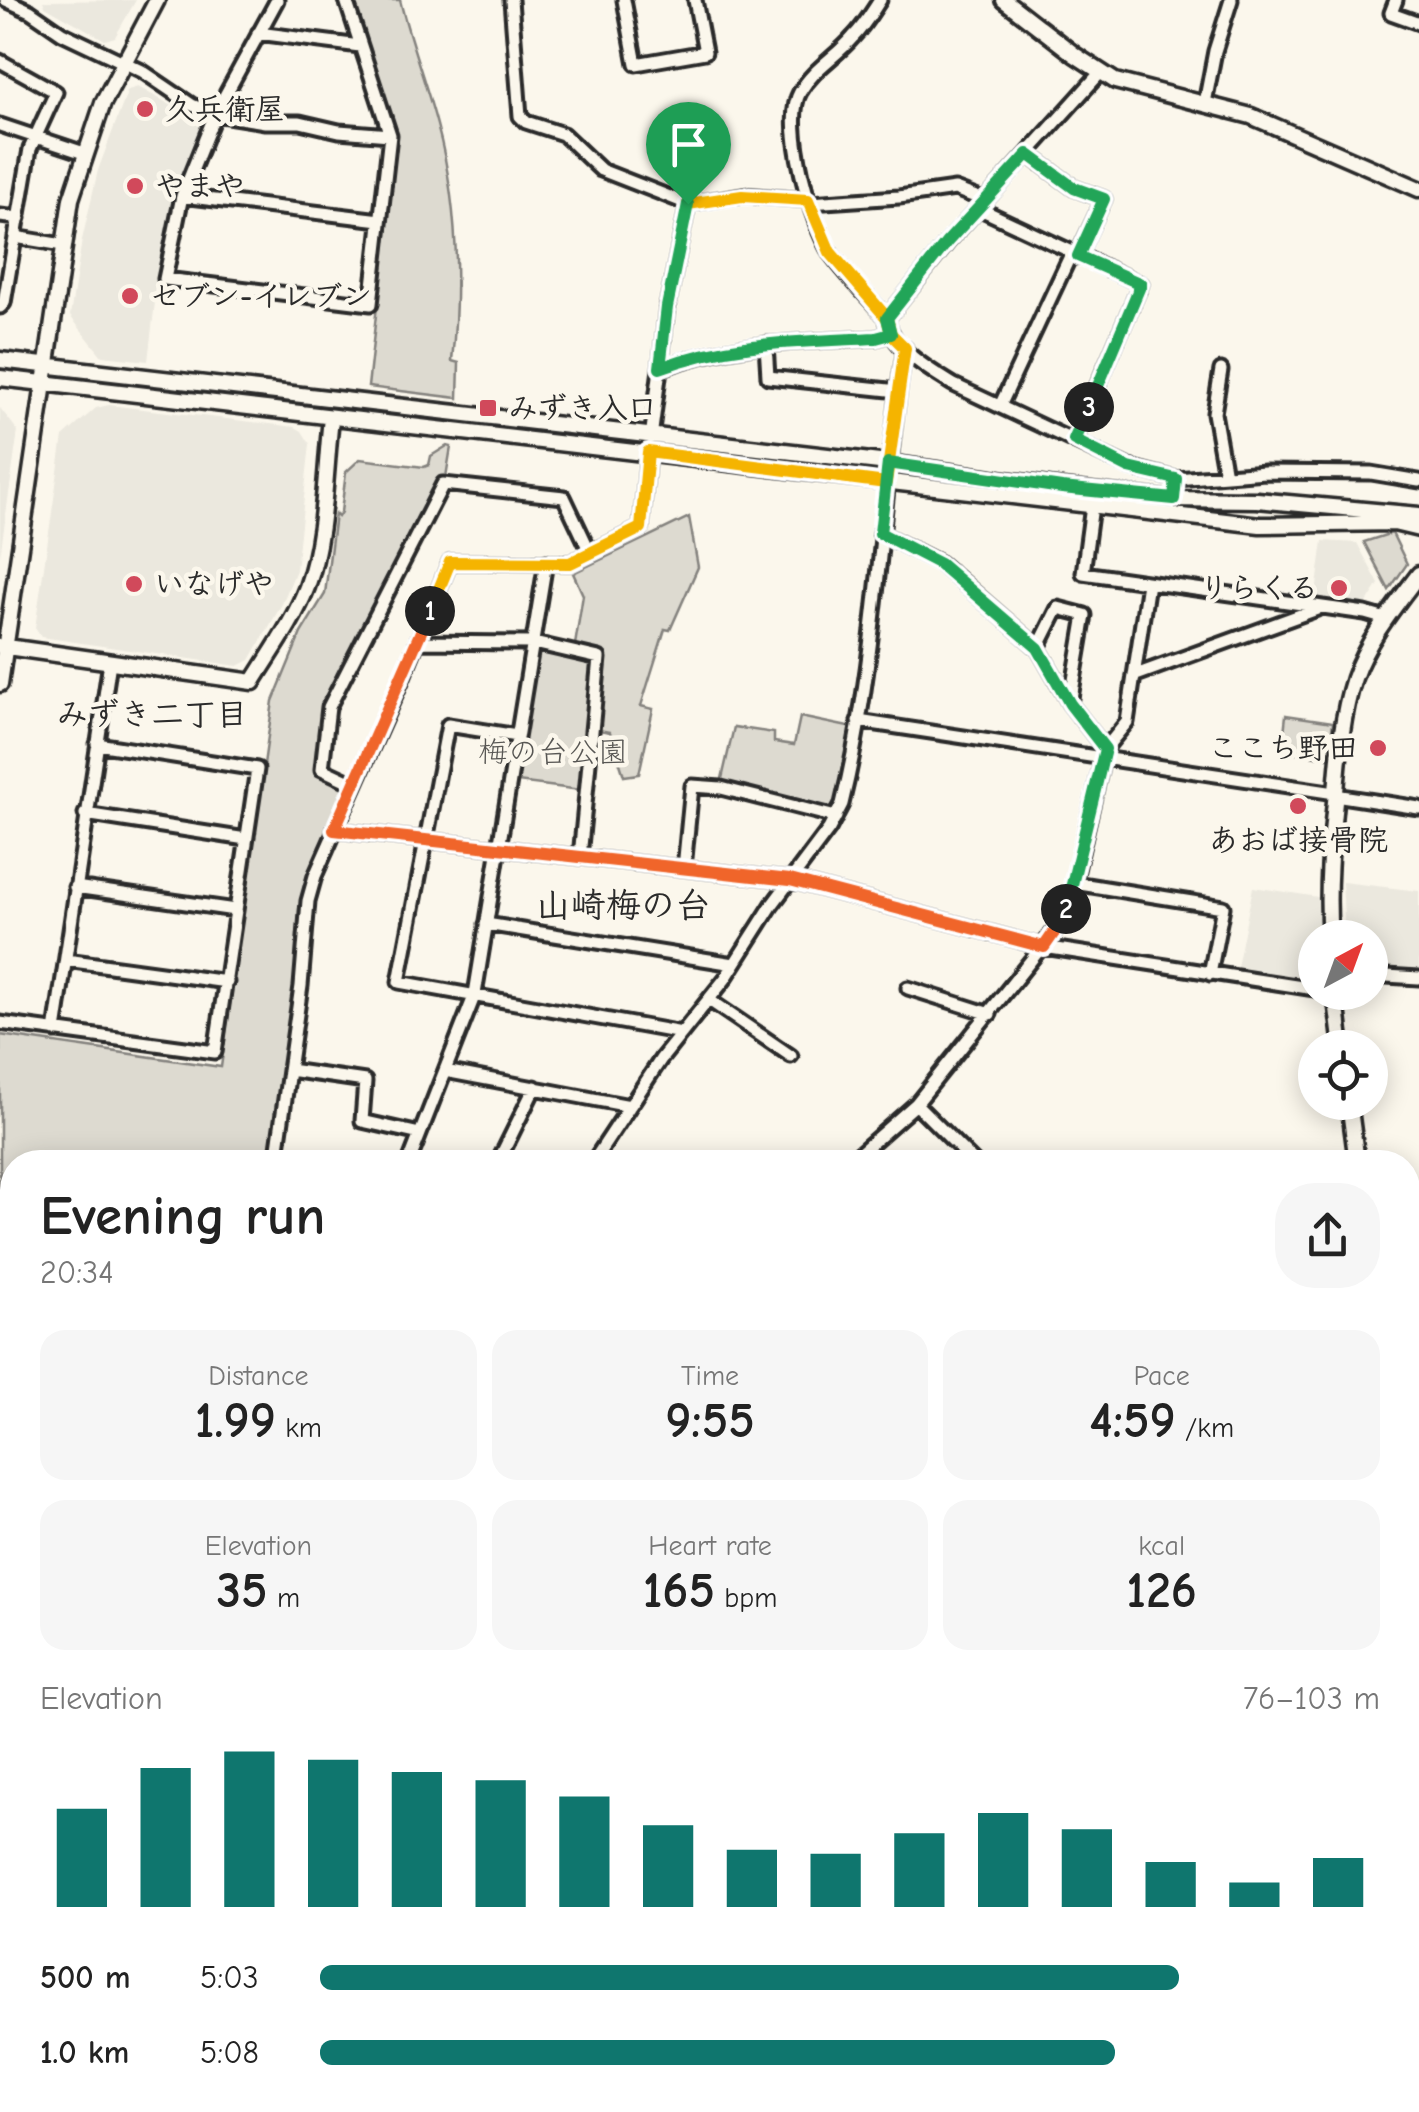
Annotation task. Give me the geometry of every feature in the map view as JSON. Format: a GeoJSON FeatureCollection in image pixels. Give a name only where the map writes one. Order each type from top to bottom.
{"type":"FeatureCollection","features":[{"type":"Feature","properties":{"kind":"street"},"geometry":{"type":"LineString","coordinates":[[6,0],[33,6],[62,34],[123,61],[178,97],[215,114],[390,134]]}},
{"type":"Feature","properties":{"kind":"street"},"geometry":{"type":"LineString","coordinates":[[0,684],[63,244],[84,153],[123,61],[157,0]]}},
{"type":"Feature","properties":{"kind":"street"},"geometry":{"type":"LineString","coordinates":[[276,0],[215,114],[182,196],[165,279],[371,304],[390,134],[346,0]]}},
{"type":"Feature","properties":{"kind":"street"},"geometry":{"type":"LineString","coordinates":[[510,0],[520,116],[526,122],[563,134],[601,170],[688,204],[742,196],[809,201],[899,197],[955,189],[1074,255],[1141,284],[1074,440]]}},
{"type":"Feature","properties":{"kind":"street"},"geometry":{"type":"LineString","coordinates":[[624,0],[636,64],[705,52],[695,0]]}},
{"type":"Feature","properties":{"kind":"street"},"geometry":{"type":"LineString","coordinates":[[880,0],[855,36],[814,73],[798,95],[796,134],[809,201],[830,252],[887,318],[891,334],[905,348],[954,385],[1129,468],[1176,479],[1371,473],[1419,481]]}},
{"type":"Feature","properties":{"kind":"street"},"geometry":{"type":"LineString","coordinates":[[1004,0],[1100,73],[1134,88],[1206,103],[1271,124],[1419,189]]}},
{"type":"Feature","properties":{"kind":"street"},"geometry":{"type":"LineString","coordinates":[[1206,103],[1215,51],[1231,0]]}},
{"type":"Feature","properties":{"kind":"street"},"geometry":{"type":"LineString","coordinates":[[1396,0],[1391,13],[1419,23]]}},
{"type":"Feature","properties":{"kind":"street"},"geometry":{"type":"LineString","coordinates":[[258,33],[360,46]]}},
{"type":"Feature","properties":{"kind":"street"},"geometry":{"type":"LineString","coordinates":[[0,60],[56,92],[36,137],[4,303],[0,307]]}},
{"type":"Feature","properties":{"kind":"street"},"geometry":{"type":"LineString","coordinates":[[887,318],[982,204],[1100,73]]}},
{"type":"Feature","properties":{"kind":"street"},"geometry":{"type":"LineString","coordinates":[[0,125],[84,153]]}},
{"type":"Feature","properties":{"kind":"street"},"geometry":{"type":"LineString","coordinates":[[1000,406],[1104,199],[1074,188],[1028,154]]}},
{"type":"Feature","properties":{"kind":"street"},"geometry":{"type":"LineString","coordinates":[[182,196],[380,220]]}},
{"type":"Feature","properties":{"kind":"street"},"geometry":{"type":"LineString","coordinates":[[278,1150],[308,900],[334,830],[450,562],[570,563],[641,528],[667,307],[688,204]]}},
{"type":"Feature","properties":{"kind":"street"},"geometry":{"type":"LineString","coordinates":[[0,216],[18,218]]}},
{"type":"Feature","properties":{"kind":"street"},"geometry":{"type":"LineString","coordinates":[[16,237],[63,244]]}},
{"type":"Feature","properties":{"kind":"street"},"geometry":{"type":"LineString","coordinates":[[660,368],[732,346],[891,334]]}},
{"type":"Feature","properties":{"kind":"street"},"geometry":{"type":"LineString","coordinates":[[766,344],[768,377],[898,391]]}},
{"type":"Feature","properties":{"kind":"street"},"geometry":{"type":"LineString","coordinates":[[602,1150],[836,817],[851,768],[879,589],[880,533],[905,348]]}},
{"type":"Feature","properties":{"kind":"street"},"geometry":{"type":"LineString","coordinates":[[0,360],[410,406],[886,483],[1260,526],[1394,523],[1419,529]]}},
{"type":"Feature","properties":{"kind":"street"},"geometry":{"type":"LineString","coordinates":[[1221,370],[1214,413],[1225,475]]}},
{"type":"Feature","properties":{"kind":"street"},"geometry":{"type":"LineString","coordinates":[[0,378],[331,418],[888,463],[1062,488],[1174,499],[1257,500],[1419,515]]}},
{"type":"Feature","properties":{"kind":"street"},"geometry":{"type":"LineString","coordinates":[[3,647],[253,682],[309,582],[331,418]]}},
{"type":"Feature","properties":{"kind":"street"},"geometry":{"type":"LineString","coordinates":[[1174,499],[1176,479]]}},
{"type":"Feature","properties":{"kind":"street"},"geometry":{"type":"LineString","coordinates":[[354,784],[322,769],[329,707],[444,484],[564,498],[590,552]]}},
{"type":"Feature","properties":{"kind":"street"},"geometry":{"type":"LineString","coordinates":[[1092,506],[1083,573],[1386,619]]}},
{"type":"Feature","properties":{"kind":"street"},"geometry":{"type":"LineString","coordinates":[[880,533],[940,564],[1038,648],[1103,754]]}},
{"type":"Feature","properties":{"kind":"street"},"geometry":{"type":"LineString","coordinates":[[414,1150],[475,994],[546,562]]}},
{"type":"Feature","properties":{"kind":"street"},"geometry":{"type":"LineString","coordinates":[[1330,920],[1328,864],[1341,732],[1354,677],[1386,619],[1419,574]]}},
{"type":"Feature","properties":{"kind":"street"},"geometry":{"type":"LineString","coordinates":[[864,1150],[916,1104],[1060,924],[1074,883],[1103,754],[1128,722],[1148,583]]}},
{"type":"Feature","properties":{"kind":"street"},"geometry":{"type":"LineString","coordinates":[[1270,624],[1272,601]]}},
{"type":"Feature","properties":{"kind":"street"},"geometry":{"type":"LineString","coordinates":[[1136,675],[1321,607]]}},
{"type":"Feature","properties":{"kind":"street"},"geometry":{"type":"LineString","coordinates":[[1038,648],[1058,608],[1085,615],[1070,704]]}},
{"type":"Feature","properties":{"kind":"street"},"geometry":{"type":"LineString","coordinates":[[418,642],[534,643],[599,658],[580,857]]}},
{"type":"Feature","properties":{"kind":"street"},"geometry":{"type":"LineString","coordinates":[[55,1032],[110,662]]}},
{"type":"Feature","properties":{"kind":"street"},"geometry":{"type":"LineString","coordinates":[[858,721],[1103,754],[1419,808]]}},
{"type":"Feature","properties":{"kind":"street"},"geometry":{"type":"LineString","coordinates":[[518,736],[448,724],[399,982],[682,1033]]}},
{"type":"Feature","properties":{"kind":"street"},"geometry":{"type":"LineString","coordinates":[[0,1023],[215,1052],[257,769],[98,744]]}},
{"type":"Feature","properties":{"kind":"street"},"geometry":{"type":"LineString","coordinates":[[684,868],[692,786],[721,788],[836,817]]}},
{"type":"Feature","properties":{"kind":"street"},"geometry":{"type":"LineString","coordinates":[[85,814],[246,839]]}},
{"type":"Feature","properties":{"kind":"street"},"geometry":{"type":"LineString","coordinates":[[334,830],[790,880],[1044,947],[1298,987]]}},
{"type":"Feature","properties":{"kind":"street"},"geometry":{"type":"LineString","coordinates":[[1074,883],[1222,907],[1210,974]]}},
{"type":"Feature","properties":{"kind":"street"},"geometry":{"type":"LineString","coordinates":[[75,887],[236,910]]}},
{"type":"Feature","properties":{"kind":"street"},"geometry":{"type":"LineString","coordinates":[[486,924],[734,964]]}},
{"type":"Feature","properties":{"kind":"street"},"geometry":{"type":"LineString","coordinates":[[66,960],[226,982]]}},
{"type":"Feature","properties":{"kind":"street"},"geometry":{"type":"LineString","coordinates":[[1388,976],[1419,978]]}},
{"type":"Feature","properties":{"kind":"street"},"geometry":{"type":"LineString","coordinates":[[908,988],[990,1014]]}},
{"type":"Feature","properties":{"kind":"street"},"geometry":{"type":"LineString","coordinates":[[709,1000],[790,1056]]}},
{"type":"Feature","properties":{"kind":"street"},"geometry":{"type":"LineString","coordinates":[[289,1070],[365,1081],[362,1121],[420,1134]]}},
{"type":"Feature","properties":{"kind":"street"},"geometry":{"type":"LineString","coordinates":[[445,1070],[630,1106]]}},
{"type":"Feature","properties":{"kind":"street"},"geometry":{"type":"LineString","coordinates":[[504,1150],[535,1087]]}},
{"type":"Feature","properties":{"kind":"street"},"geometry":{"type":"LineString","coordinates":[[916,1104],[962,1150]]}},
{"type":"Feature","properties":{"kind":"street"},"geometry":{"type":"LineString","coordinates":[[1351,1120],[1355,1150]]}},
{"type":"Feature","properties":{"kind":"shaded area"},"geometry":{"type":"Polygon","coordinates":[[[136,0],[115,37],[105,40],[45,6],[43,1],[136,0]]]}},
{"type":"Feature","properties":{"kind":"shaded area"},"geometry":{"type":"Polygon","coordinates":[[[138,87],[200,121],[201,127],[175,194],[157,285],[148,361],[102,356],[70,316],[98,170],[128,90],[138,87]]]}},
{"type":"Feature","properties":{"kind":"shaded area"},"geometry":{"type":"Polygon","coordinates":[[[109,405],[295,427],[310,444],[296,570],[282,604],[250,660],[238,666],[41,637],[35,628],[63,437],[96,408],[109,405]]]}},
{"type":"Feature","properties":{"kind":"shaded area"},"geometry":{"type":"Polygon","coordinates":[[[0,408],[18,431],[0,556],[0,408]]]}},
{"type":"Feature","properties":{"kind":"shaded area"},"geometry":{"type":"Polygon","coordinates":[[[1323,541],[1357,543],[1379,584],[1363,609],[1315,601],[1323,541]]]}},
{"type":"Feature","properties":{"kind":"shaded area"},"geometry":{"type":"Polygon","coordinates":[[[1342,882],[1419,891],[1419,972],[1388,970],[1388,920],[1344,920],[1342,882]]]}},
{"type":"Feature","properties":{"kind":"shaded area"},"geometry":{"type":"Polygon","coordinates":[[[1253,887],[1318,897],[1319,920],[1298,920],[1298,980],[1236,972],[1253,887]]]}},
{"type":"Feature","properties":{"kind":"green space"},"geometry":{"type":"Polygon","coordinates":[[[353,0],[400,0],[437,125],[449,183],[455,242],[452,361],[459,363],[458,398],[368,387],[396,134],[353,0]]]}},
{"type":"Feature","properties":{"kind":"green space"},"geometry":{"type":"Polygon","coordinates":[[[451,447],[446,477],[439,477],[324,704],[315,773],[345,789],[310,869],[299,909],[296,968],[273,1150],[0,1150],[0,1035],[221,1067],[273,701],[301,633],[325,594],[335,514],[338,517],[341,512],[346,472],[360,459],[424,467],[429,465],[431,456],[451,447]]]}},
{"type":"Feature","properties":{"kind":"green space"},"geometry":{"type":"Polygon","coordinates":[[[689,517],[698,567],[670,630],[665,629],[641,706],[653,709],[639,774],[624,776],[610,732],[599,730],[605,653],[575,645],[583,595],[573,573],[689,517]]]}},
{"type":"Feature","properties":{"kind":"green space"},"geometry":{"type":"Polygon","coordinates":[[[1392,533],[1407,564],[1389,590],[1364,542],[1392,533]]]}},
{"type":"Feature","properties":{"kind":"green space","name":"梅の台公園"},"geometry":{"type":"Polygon","coordinates":[[[542,650],[589,661],[592,666],[581,790],[517,782],[537,653],[542,650]]]}},
{"type":"Feature","properties":{"kind":"green space"},"geometry":{"type":"Polygon","coordinates":[[[1286,715],[1333,722],[1329,758],[1282,751],[1286,715]]]}},
{"type":"Feature","properties":{"kind":"green space"},"geometry":{"type":"Polygon","coordinates":[[[800,717],[853,728],[836,806],[831,809],[721,783],[734,727],[774,733],[774,742],[794,745],[800,717]]]}},
{"type":"Feature","properties":{"kind":"place","name":"久兵衛屋"},"geometry":{"type":"Point","coordinates":[145,109]}},
{"type":"Feature","properties":{"kind":"place","name":"やまや"},"geometry":{"type":"Point","coordinates":[135,186]}},
{"type":"Feature","properties":{"kind":"place","name":"セブン-イレブン"},"geometry":{"type":"Point","coordinates":[130,296]}},
{"type":"Feature","properties":{"kind":"place","name":"みずき入口"},"geometry":{"type":"Point","coordinates":[488,408]}},
{"type":"Feature","properties":{"kind":"place","name":"いなげや"},"geometry":{"type":"Point","coordinates":[134,584]}},
{"type":"Feature","properties":{"kind":"place","name":"りらくる"},"geometry":{"type":"Point","coordinates":[1339,588]}},
{"type":"Feature","properties":{"kind":"place","name":"ここち野田"},"geometry":{"type":"Point","coordinates":[1378,748]}},
{"type":"Feature","properties":{"kind":"place","name":"あおば接骨院"},"geometry":{"type":"Point","coordinates":[1298,806]}},
{"type":"Feature","properties":{"kind":"district","name":"みずき二丁目"},"geometry":{"type":"Point","coordinates":[152,714]}},
{"type":"Feature","properties":{"kind":"district","name":"山崎梅の台"},"geometry":{"type":"Point","coordinates":[623,905]}},
{"type":"Feature","properties":{"kind":"route"},"geometry":{"type":"LineString","coordinates":[[688,204],[667,307],[660,368],[732,346],[891,334],[888,327],[887,318],[947,242],[1028,154],[1074,188],[1104,199],[1078,256],[1141,284],[1074,440],[1129,468],[1176,479],[1174,499],[1062,488],[888,463],[886,483],[880,533],[940,564],[1038,648],[1070,704],[1105,749],[1068,904],[1044,947],[790,880],[334,830],[450,562],[570,563],[641,528],[648,452],[886,483],[888,463],[898,391],[905,348],[891,334],[887,318],[830,252],[808,200],[742,196],[688,204]]}}]}
